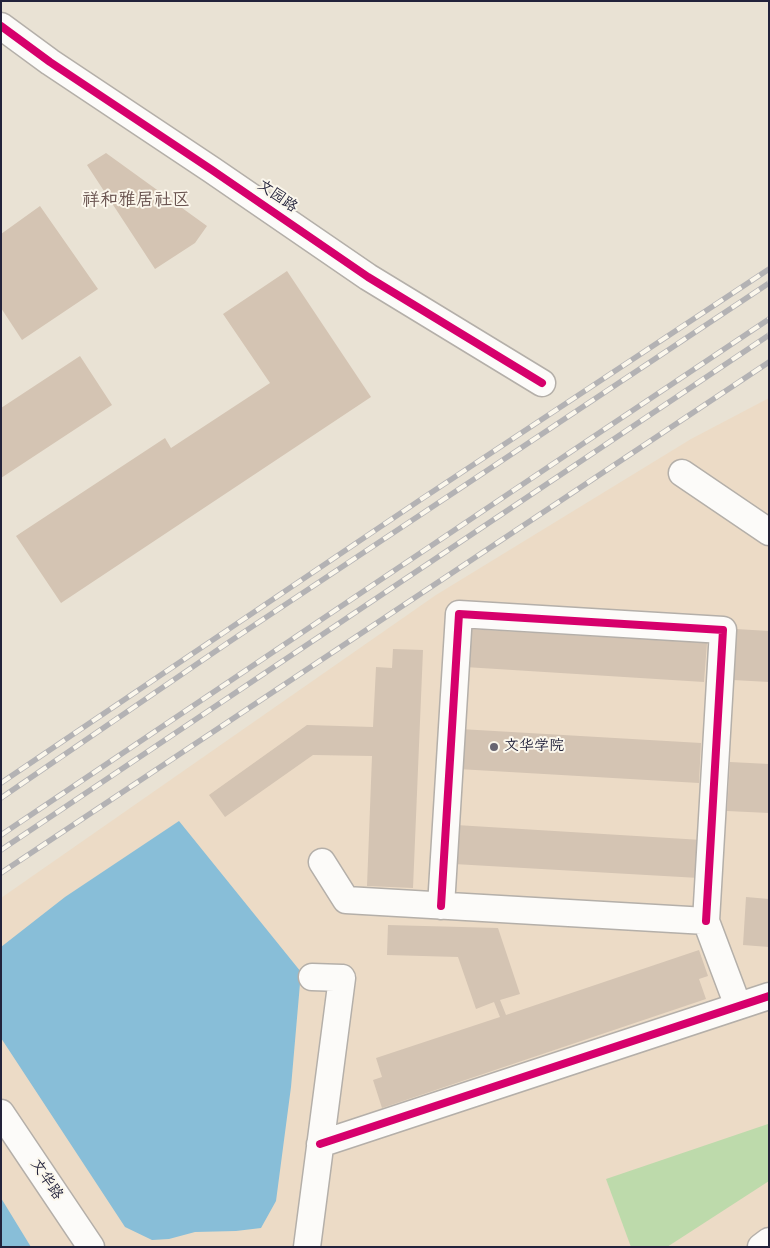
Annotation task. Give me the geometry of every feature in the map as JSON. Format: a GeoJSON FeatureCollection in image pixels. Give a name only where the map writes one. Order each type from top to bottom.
{"type":"FeatureCollection","features":[{"type":"Feature","properties":{"kind":"street","name":"文园路"},"geometry":{"type":"LineString","coordinates":[[1,26],[50,62],[368,277],[542,383]]}},
{"type":"Feature","properties":{"kind":"street"},"geometry":{"type":"LineString","coordinates":[[682,473],[769,532]]}},
{"type":"Feature","properties":{"kind":"street"},"geometry":{"type":"LineString","coordinates":[[441,906],[459,614],[723,630],[706,921],[738,1006]]}},
{"type":"Feature","properties":{"kind":"street"},"geometry":{"type":"LineString","coordinates":[[322,862],[346,900],[706,921]]}},
{"type":"Feature","properties":{"kind":"street"},"geometry":{"type":"LineString","coordinates":[[307,1247],[342,978],[312,977]]}},
{"type":"Feature","properties":{"kind":"street"},"geometry":{"type":"LineString","coordinates":[[320,1144],[769,996]]}},
{"type":"Feature","properties":{"kind":"street","name":"文华路"},"geometry":{"type":"LineString","coordinates":[[1,1113],[91,1247]]}},
{"type":"Feature","properties":{"kind":"street"},"geometry":{"type":"LineString","coordinates":[[761,1247],[769,1241]]}},
{"type":"Feature","properties":{"kind":"shaded area","name":"文华学院"},"geometry":{"type":"Polygon","coordinates":[[[769,398],[769,1247],[1,1247],[1,898],[436,595],[691,439],[769,398]]]}},
{"type":"Feature","properties":{"kind":"green space"},"geometry":{"type":"Polygon","coordinates":[[[768,1124],[769,1181],[667,1247],[631,1247],[606,1179],[768,1124]]]}},
{"type":"Feature","properties":{"kind":"water"},"geometry":{"type":"Polygon","coordinates":[[[179,821],[301,972],[291,1087],[276,1201],[261,1228],[195,1232],[169,1239],[152,1240],[125,1227],[1,1038],[1,947],[65,897],[179,821]]]}},
{"type":"Feature","properties":{"kind":"water"},"geometry":{"type":"Polygon","coordinates":[[[1,1198],[31,1247],[1,1247],[1,1198]]]}},
{"type":"Feature","properties":{"kind":"building"},"geometry":{"type":"Polygon","coordinates":[[[106,153],[207,226],[195,243],[155,269],[87,165],[106,153]]]}},
{"type":"Feature","properties":{"kind":"building"},"geometry":{"type":"Polygon","coordinates":[[[40,206],[98,289],[22,340],[1,308],[1,234],[40,206]]]}},
{"type":"Feature","properties":{"kind":"building"},"geometry":{"type":"Polygon","coordinates":[[[287,271],[371,397],[61,603],[16,536],[165,438],[171,448],[270,383],[223,314],[287,271]]]}},
{"type":"Feature","properties":{"kind":"building"},"geometry":{"type":"Polygon","coordinates":[[[80,356],[112,405],[1,478],[1,408],[80,356]]]}},
{"type":"Feature","properties":{"kind":"building"},"geometry":{"type":"Polygon","coordinates":[[[467,629],[707,643],[704,682],[465,667],[467,629]]]}},
{"type":"Feature","properties":{"kind":"building"},"geometry":{"type":"Polygon","coordinates":[[[736,629],[769,631],[769,682],[733,680],[736,629]]]}},
{"type":"Feature","properties":{"kind":"building"},"geometry":{"type":"Polygon","coordinates":[[[393,649],[423,650],[413,888],[367,886],[372,756],[313,755],[225,817],[209,795],[307,725],[373,727],[376,667],[392,668],[393,649]]]}},
{"type":"Feature","properties":{"kind":"building"},"geometry":{"type":"Polygon","coordinates":[[[460,729],[701,743],[699,783],[458,769],[460,729]]]}},
{"type":"Feature","properties":{"kind":"building"},"geometry":{"type":"Polygon","coordinates":[[[730,762],[769,764],[769,813],[727,811],[730,762]]]}},
{"type":"Feature","properties":{"kind":"building"},"geometry":{"type":"Polygon","coordinates":[[[456,825],[702,840],[699,878],[454,864],[456,825]]]}},
{"type":"Feature","properties":{"kind":"building"},"geometry":{"type":"Polygon","coordinates":[[[746,897],[769,899],[769,947],[743,945],[746,897]]]}},
{"type":"Feature","properties":{"kind":"building"},"geometry":{"type":"Polygon","coordinates":[[[388,925],[498,928],[520,994],[500,1000],[506,1015],[699,950],[708,976],[699,979],[706,999],[382,1108],[373,1080],[382,1077],[376,1058],[500,1017],[494,1002],[476,1009],[458,957],[387,955],[388,925]]]}},
{"type":"Feature","properties":{"kind":"railway"},"geometry":{"type":"LineString","coordinates":[[1,783],[420,500],[769,269]]}},
{"type":"Feature","properties":{"kind":"railway"},"geometry":{"type":"LineString","coordinates":[[1,798],[232,640],[769,283]]}},
{"type":"Feature","properties":{"kind":"railway"},"geometry":{"type":"LineString","coordinates":[[1,835],[769,319]]}},
{"type":"Feature","properties":{"kind":"railway"},"geometry":{"type":"LineString","coordinates":[[1,850],[769,335]]}},
{"type":"Feature","properties":{"kind":"railway"},"geometry":{"type":"LineString","coordinates":[[1,873],[769,362]]}},
{"type":"Feature","properties":{"kind":"cycle path"},"geometry":{"type":"LineString","coordinates":[[1,26],[50,62],[368,277],[542,383]]}},
{"type":"Feature","properties":{"kind":"cycle path"},"geometry":{"type":"LineString","coordinates":[[441,906],[459,614],[723,630],[706,921]]}},
{"type":"Feature","properties":{"kind":"cycle path"},"geometry":{"type":"LineString","coordinates":[[320,1144],[769,996]]}},
{"type":"Feature","properties":{"kind":"place","name":"文华学院"},"geometry":{"type":"Point","coordinates":[494,747]}},
{"type":"Feature","properties":{"kind":"district","name":"祥和雅居社区"},"geometry":{"type":"Point","coordinates":[136,201]}}]}
